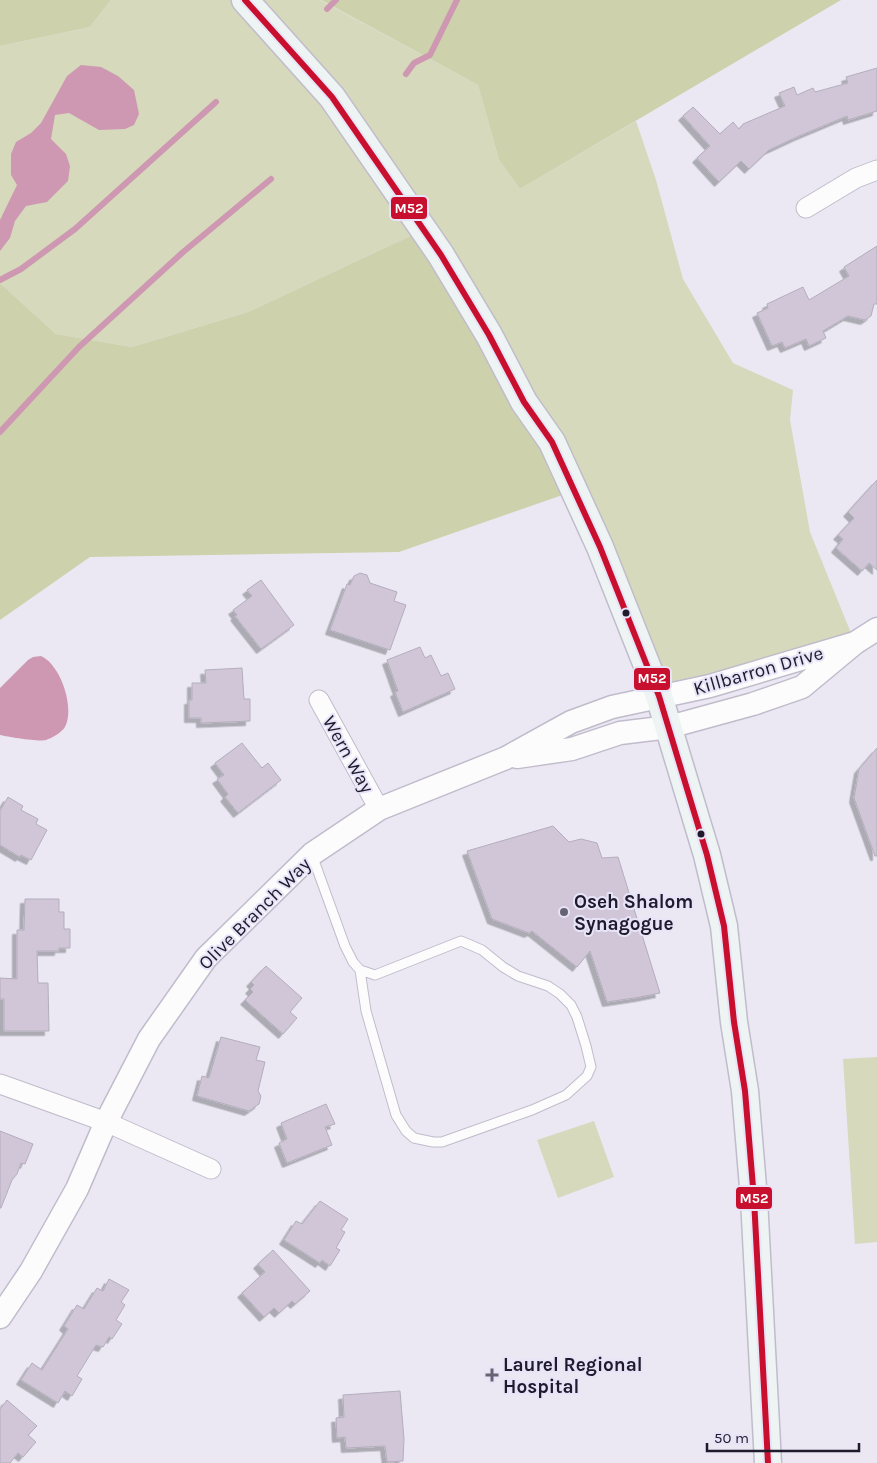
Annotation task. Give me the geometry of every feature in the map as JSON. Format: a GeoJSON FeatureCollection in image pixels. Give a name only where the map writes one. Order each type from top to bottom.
{"type":"FeatureCollection","features":[{"type":"Feature","properties":{"kind":"main road"},"geometry":{"type":"LineString","coordinates":[[246,0],[332,97],[441,255],[489,335],[524,402],[552,442],[600,547],[660,696],[707,854],[724,926],[734,1022],[745,1091],[751,1160],[768,1463]]}},
{"type":"Feature","properties":{"kind":"street"},"geometry":{"type":"LineString","coordinates":[[806,208],[856,178],[877,170]]}},
{"type":"Feature","properties":{"kind":"street","name":"Killbarron Drive"},"geometry":{"type":"LineString","coordinates":[[669,727],[752,704],[802,687],[855,643],[877,629]]}},
{"type":"Feature","properties":{"kind":"street","name":"Killbarron Drive"},"geometry":{"type":"LineString","coordinates":[[660,696],[710,686],[855,643]]}},
{"type":"Feature","properties":{"kind":"street","name":"Olive Branch Way"},"geometry":{"type":"LineString","coordinates":[[0,1317],[31,1271],[77,1189],[106,1122],[149,1039],[206,958],[312,854],[379,809],[506,758],[571,722],[612,707],[660,696]]}},
{"type":"Feature","properties":{"kind":"street","name":"Wern Way"},"geometry":{"type":"LineString","coordinates":[[319,700],[379,809]]}},
{"type":"Feature","properties":{"kind":"street","name":"Olive Branch Way"},"geometry":{"type":"LineString","coordinates":[[506,758],[572,750],[620,734],[669,727]]}},
{"type":"Feature","properties":{"kind":"street"},"geometry":{"type":"LineString","coordinates":[[0,1084],[106,1122],[211,1169]]}},
{"type":"Feature","properties":{"kind":"lane"},"geometry":{"type":"LineString","coordinates":[[312,854],[345,946],[353,962],[360,970],[375,975],[461,941],[482,950],[518,976],[548,986],[560,994],[571,1005],[577,1017],[591,1067],[587,1076],[566,1095],[514,1116],[442,1142],[414,1138],[406,1131],[396,1115],[366,1011],[360,970]]}},
{"type":"Feature","properties":{"kind":"green space"},"geometry":{"type":"Polygon","coordinates":[[[0,0],[111,0],[90,27],[0,46],[0,0]]]}},
{"type":"Feature","properties":{"kind":"green space"},"geometry":{"type":"Polygon","coordinates":[[[111,0],[320,0],[478,85],[499,160],[520,189],[636,121],[656,180],[683,279],[733,363],[793,390],[790,420],[810,532],[855,643],[659,696],[600,547],[423,230],[248,312],[132,347],[56,334],[0,283],[0,46],[90,27],[111,0]]]}},
{"type":"Feature","properties":{"kind":"green space"},"geometry":{"type":"Polygon","coordinates":[[[321,0],[841,0],[520,189],[499,160],[478,85],[321,0]]]}},
{"type":"Feature","properties":{"kind":"green space"},"geometry":{"type":"Polygon","coordinates":[[[423,230],[574,491],[399,552],[90,557],[0,620],[0,283],[56,334],[132,347],[248,312],[423,230]]]}},
{"type":"Feature","properties":{"kind":"green space"},"geometry":{"type":"Polygon","coordinates":[[[877,1057],[877,1242],[855,1244],[843,1059],[877,1057]]]}},
{"type":"Feature","properties":{"kind":"green space"},"geometry":{"type":"Polygon","coordinates":[[[594,1121],[614,1177],[558,1198],[537,1140],[594,1121]]]}},
{"type":"Feature","properties":{"kind":"shaded area"},"geometry":{"type":"Polygon","coordinates":[[[81,65],[101,67],[118,76],[134,90],[139,114],[134,125],[125,129],[99,130],[69,113],[55,115],[51,139],[66,154],[70,166],[68,181],[47,202],[26,206],[15,221],[10,238],[0,251],[0,220],[17,185],[11,175],[11,154],[16,142],[31,133],[41,123],[67,76],[81,65]]]}},
{"type":"Feature","properties":{"kind":"shaded area"},"geometry":{"type":"Polygon","coordinates":[[[41,656],[55,668],[64,688],[68,709],[68,719],[65,727],[56,735],[46,740],[31,740],[0,735],[0,688],[28,660],[41,656]]]}},
{"type":"Feature","properties":{"kind":"building"},"geometry":{"type":"Polygon","coordinates":[[[877,68],[877,111],[848,120],[847,116],[799,136],[769,150],[749,169],[741,161],[719,182],[697,158],[710,146],[683,116],[693,107],[720,134],[733,122],[739,129],[743,124],[785,106],[779,93],[794,87],[797,95],[813,88],[815,92],[848,83],[846,77],[877,68]]]}},
{"type":"Feature","properties":{"kind":"building"},"geometry":{"type":"Polygon","coordinates":[[[877,246],[877,304],[874,304],[871,316],[865,320],[848,316],[823,331],[826,338],[809,346],[806,339],[785,348],[782,342],[772,346],[757,313],[768,308],[767,304],[803,287],[809,300],[849,276],[844,267],[877,246]]]}},
{"type":"Feature","properties":{"kind":"building"},"geometry":{"type":"Polygon","coordinates":[[[877,480],[877,570],[869,563],[862,571],[836,548],[843,539],[838,535],[854,518],[848,512],[877,480]]]}},
{"type":"Feature","properties":{"kind":"building"},"geometry":{"type":"Polygon","coordinates":[[[360,573],[367,575],[370,583],[397,592],[394,601],[406,605],[390,650],[330,630],[347,584],[350,585],[354,576],[360,573]]]}},
{"type":"Feature","properties":{"kind":"building"},"geometry":{"type":"Polygon","coordinates":[[[261,580],[294,625],[261,649],[235,616],[237,615],[233,610],[252,596],[247,590],[261,580]]]}},
{"type":"Feature","properties":{"kind":"building"},"geometry":{"type":"Polygon","coordinates":[[[420,647],[425,658],[431,655],[441,676],[448,673],[455,689],[403,712],[395,692],[398,691],[387,660],[420,647]]]}},
{"type":"Feature","properties":{"kind":"building"},"geometry":{"type":"Polygon","coordinates":[[[242,668],[244,699],[250,699],[250,721],[201,723],[201,718],[189,718],[189,700],[192,700],[192,683],[206,683],[205,670],[242,668]]]}},
{"type":"Feature","properties":{"kind":"building"},"geometry":{"type":"Polygon","coordinates":[[[242,743],[262,768],[268,763],[281,780],[238,813],[225,797],[228,794],[217,779],[224,775],[215,763],[242,743]]]}},
{"type":"Feature","properties":{"kind":"building"},"geometry":{"type":"Polygon","coordinates":[[[877,748],[877,856],[875,856],[854,798],[859,769],[877,748]]]}},
{"type":"Feature","properties":{"kind":"building"},"geometry":{"type":"Polygon","coordinates":[[[8,797],[23,806],[21,810],[38,819],[36,824],[47,830],[31,860],[21,855],[20,857],[0,845],[0,811],[8,797]]]}},
{"type":"Feature","properties":{"kind":"building","name":"Oseh Shalom Synagogue"},"geometry":{"type":"Polygon","coordinates":[[[553,826],[569,842],[581,839],[597,843],[602,858],[618,857],[660,993],[607,1002],[590,951],[577,967],[532,931],[529,933],[492,919],[467,851],[553,826]]]}},
{"type":"Feature","properties":{"kind":"building"},"geometry":{"type":"Polygon","coordinates":[[[25,899],[59,899],[59,912],[64,912],[64,929],[70,929],[70,948],[59,948],[59,951],[37,951],[38,983],[48,983],[49,1031],[4,1031],[4,999],[0,999],[0,978],[17,979],[17,930],[24,930],[25,899]]]}},
{"type":"Feature","properties":{"kind":"building"},"geometry":{"type":"Polygon","coordinates":[[[266,966],[302,998],[290,1012],[297,1018],[283,1034],[245,1000],[253,992],[250,989],[254,985],[251,982],[266,966]]]}},
{"type":"Feature","properties":{"kind":"building"},"geometry":{"type":"Polygon","coordinates":[[[221,1037],[260,1047],[256,1060],[265,1062],[258,1091],[261,1096],[259,1104],[249,1111],[197,1096],[202,1076],[209,1078],[221,1037]]]}},
{"type":"Feature","properties":{"kind":"building"},"geometry":{"type":"Polygon","coordinates":[[[326,1104],[335,1124],[325,1127],[332,1145],[287,1163],[279,1143],[287,1139],[281,1123],[326,1104]]]}},
{"type":"Feature","properties":{"kind":"building"},"geometry":{"type":"Polygon","coordinates":[[[0,1131],[33,1144],[25,1164],[21,1163],[17,1174],[12,1180],[1,1208],[0,1208],[0,1131]]]}},
{"type":"Feature","properties":{"kind":"building"},"geometry":{"type":"Polygon","coordinates":[[[320,1201],[348,1219],[341,1230],[345,1232],[336,1248],[340,1250],[330,1266],[322,1260],[320,1263],[284,1240],[296,1221],[302,1224],[320,1201]]]}},
{"type":"Feature","properties":{"kind":"building"},"geometry":{"type":"Polygon","coordinates":[[[273,1250],[310,1291],[295,1304],[292,1301],[279,1313],[274,1308],[264,1317],[242,1293],[265,1272],[258,1264],[273,1250]]]}},
{"type":"Feature","properties":{"kind":"building"},"geometry":{"type":"Polygon","coordinates":[[[109,1279],[129,1290],[121,1302],[125,1305],[116,1320],[122,1324],[112,1339],[109,1337],[103,1347],[96,1345],[77,1376],[82,1379],[72,1396],[65,1391],[58,1403],[21,1380],[32,1363],[42,1370],[68,1329],[64,1326],[77,1305],[84,1309],[97,1288],[103,1291],[109,1279]]]}},
{"type":"Feature","properties":{"kind":"building"},"geometry":{"type":"Polygon","coordinates":[[[400,1391],[404,1439],[403,1461],[387,1462],[385,1446],[346,1448],[345,1437],[337,1438],[336,1418],[344,1417],[343,1395],[400,1391]]]}},
{"type":"Feature","properties":{"kind":"building"},"geometry":{"type":"Polygon","coordinates":[[[7,1400],[37,1426],[28,1435],[36,1442],[23,1457],[18,1453],[10,1463],[0,1463],[0,1409],[7,1400]]]}},
{"type":"Feature","properties":{"kind":"waterway"},"geometry":{"type":"LineString","coordinates":[[327,9],[336,0]]}},
{"type":"Feature","properties":{"kind":"waterway"},"geometry":{"type":"LineString","coordinates":[[406,74],[414,63],[430,55],[457,0]]}},
{"type":"Feature","properties":{"kind":"waterway"},"geometry":{"type":"LineString","coordinates":[[0,280],[21,269],[75,229],[216,102]]}},
{"type":"Feature","properties":{"kind":"waterway"},"geometry":{"type":"LineString","coordinates":[[0,432],[79,347],[182,253],[271,179]]}},
{"type":"Feature","properties":{"kind":"transit line","name":"M52"},"geometry":{"type":"LineString","coordinates":[[245,0],[332,97],[441,255],[489,335],[524,402],[552,442],[600,547],[659,696],[707,855],[724,926],[734,1022],[745,1091],[754,1199],[768,1463]]}},
{"type":"Feature","properties":{"kind":"place","name":"Oseh Shalom Synagogue"},"geometry":{"type":"Point","coordinates":[564,912]}},
{"type":"Feature","properties":{"kind":"place","name":"Laurel Regional Hospital"},"geometry":{"type":"Point","coordinates":[492,1375]}}]}
